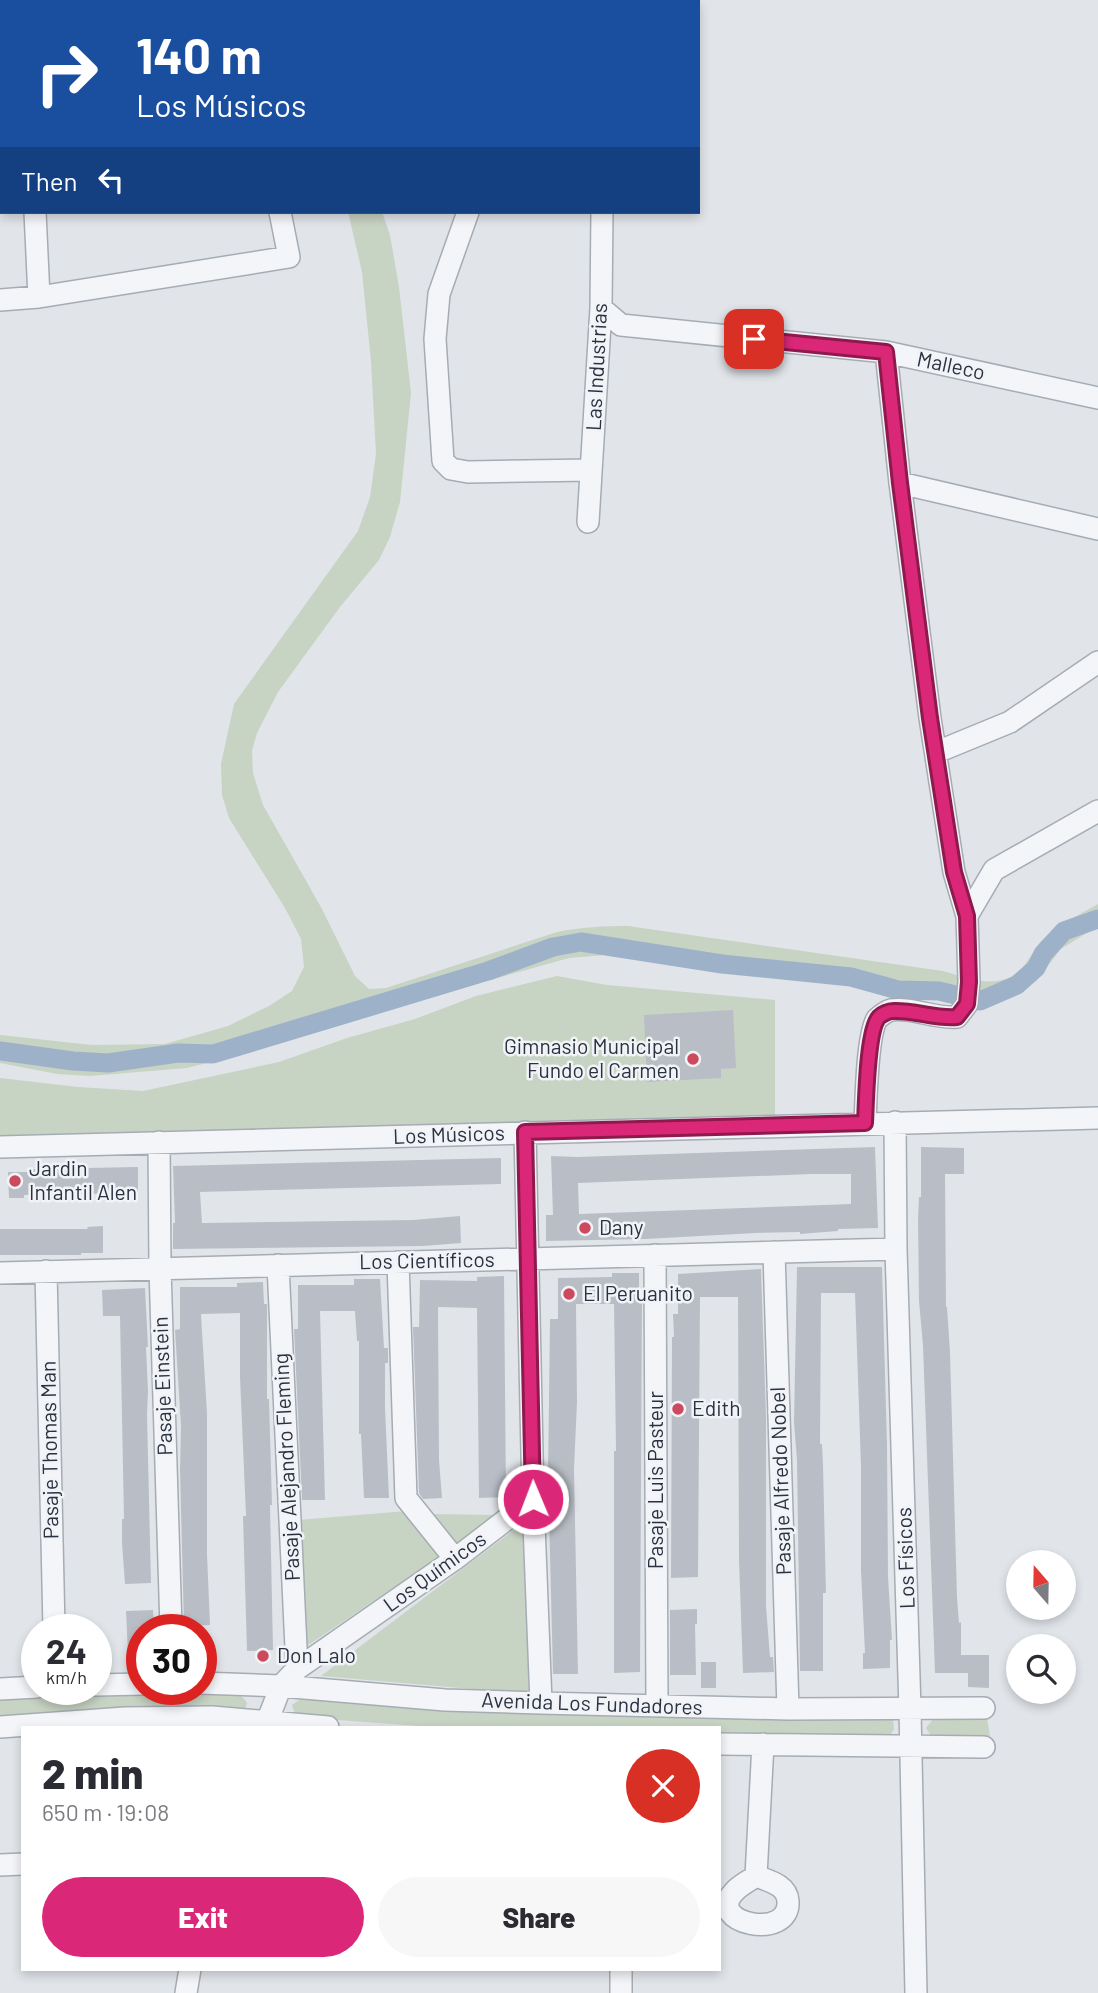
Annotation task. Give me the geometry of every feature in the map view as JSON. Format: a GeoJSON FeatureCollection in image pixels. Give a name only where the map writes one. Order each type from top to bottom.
{"type":"FeatureCollection","features":[{"type":"Feature","properties":{"kind":"street"},"geometry":{"type":"LineString","coordinates":[[35,214],[39,297]]}},
{"type":"Feature","properties":{"kind":"street"},"geometry":{"type":"LineString","coordinates":[[0,300],[39,297],[289,257],[281,214]]}},
{"type":"Feature","properties":{"kind":"street"},"geometry":{"type":"LineString","coordinates":[[467,214],[439,294],[435,340],[443,461],[451,469],[468,472],[591,470]]}},
{"type":"Feature","properties":{"kind":"street","name":"Las Industrias"},"geometry":{"type":"LineString","coordinates":[[588,522],[601,308],[602,214]]}},
{"type":"Feature","properties":{"kind":"street","name":"Malleco"},"geometry":{"type":"LineString","coordinates":[[601,308],[621,325],[886,352],[1098,397]]}},
{"type":"Feature","properties":{"kind":"street"},"geometry":{"type":"LineString","coordinates":[[865,1123],[872,1032],[878,1018],[890,1010],[942,1018],[957,1017],[968,993],[967,916],[954,872],[930,718],[886,352]]}},
{"type":"Feature","properties":{"kind":"street"},"geometry":{"type":"LineString","coordinates":[[900,483],[1098,529]]}},
{"type":"Feature","properties":{"kind":"street"},"geometry":{"type":"LineString","coordinates":[[937,752],[1010,722],[1098,662]]}},
{"type":"Feature","properties":{"kind":"street"},"geometry":{"type":"LineString","coordinates":[[967,916],[994,870],[1098,811]]}},
{"type":"Feature","properties":{"kind":"street","name":"Los Músicos"},"geometry":{"type":"LineString","coordinates":[[0,1147],[1098,1118]]}},
{"type":"Feature","properties":{"kind":"street","name":"Los Físicos"},"geometry":{"type":"LineString","coordinates":[[895,1122],[916,1993]]}},
{"type":"Feature","properties":{"kind":"street"},"geometry":{"type":"LineString","coordinates":[[525,1132],[533,1499],[541,1703]]}},
{"type":"Feature","properties":{"kind":"street","name":"Pasaje Einstein"},"geometry":{"type":"LineString","coordinates":[[159,1142],[171,1614]]}},
{"type":"Feature","properties":{"kind":"street","name":"Los Científicos"},"geometry":{"type":"LineString","coordinates":[[0,1273],[896,1249]]}},
{"type":"Feature","properties":{"kind":"street","name":"Pasaje Alfredo Nobel"},"geometry":{"type":"LineString","coordinates":[[774,1252],[788,1709]]}},
{"type":"Feature","properties":{"kind":"street","name":"Pasaje Luis Pasteur"},"geometry":{"type":"LineString","coordinates":[[655,1255],[657,1705]]}},
{"type":"Feature","properties":{"kind":"street"},"geometry":{"type":"LineString","coordinates":[[398,1262],[406,1498],[455,1559]]}},
{"type":"Feature","properties":{"kind":"street","name":"Pasaje Alejandro Fleming"},"geometry":{"type":"LineString","coordinates":[[278,1265],[297,1669]]}},
{"type":"Feature","properties":{"kind":"street","name":"Pasaje Thomas Man"},"geometry":{"type":"LineString","coordinates":[[46,1271],[54,1614]]}},
{"type":"Feature","properties":{"kind":"street","name":"Los Químicos"},"geometry":{"type":"LineString","coordinates":[[266,1724],[281,1686],[297,1669],[455,1559],[533,1499]]}},
{"type":"Feature","properties":{"kind":"street","name":"Avenida Los Fundadores"},"geometry":{"type":"LineString","coordinates":[[217,1684],[541,1703],[788,1709],[984,1708]]}},
{"type":"Feature","properties":{"kind":"street"},"geometry":{"type":"LineString","coordinates":[[0,1689],[21,1688]]}},
{"type":"Feature","properties":{"kind":"street"},"geometry":{"type":"LineString","coordinates":[[0,1727],[125,1718],[212,1717],[307,1726]]}},
{"type":"Feature","properties":{"kind":"street","name":"Avenida Los Fundadores"},"geometry":{"type":"LineString","coordinates":[[721,1744],[984,1747]]}},
{"type":"Feature","properties":{"kind":"street"},"geometry":{"type":"LineString","coordinates":[[756,1876],[763,1744]]}},
{"type":"Feature","properties":{"kind":"street"},"geometry":{"type":"LineString","coordinates":[[0,1865],[21,1864]]}},
{"type":"Feature","properties":{"kind":"street"},"geometry":{"type":"LineString","coordinates":[[186,1993],[190,1971]]}},
{"type":"Feature","properties":{"kind":"street"},"geometry":{"type":"LineString","coordinates":[[621,1971],[621,1993]]}},
{"type":"Feature","properties":{"kind":"green space"},"geometry":{"type":"Polygon","coordinates":[[[348,214],[383,214],[390,235],[399,287],[411,393],[400,502],[390,537],[379,560],[340,607],[278,692],[257,733],[252,751],[253,773],[263,805],[322,909],[355,976],[369,989],[386,988],[557,932],[628,926],[943,971],[975,980],[996,981],[1015,974],[1024,966],[1040,942],[1055,929],[1098,904],[1098,926],[1061,949],[1036,981],[1004,1000],[984,1005],[922,992],[606,955],[569,958],[187,1068],[90,1076],[57,1074],[0,1063],[0,1035],[92,1045],[165,1044],[228,1026],[269,1006],[292,991],[304,967],[301,939],[285,908],[229,818],[222,795],[221,764],[234,704],[358,531],[370,497],[376,454],[371,361],[362,272],[348,214]]]}},
{"type":"Feature","properties":{"kind":"green space"},"geometry":{"type":"Polygon","coordinates":[[[557,976],[607,985],[775,1000],[775,1117],[0,1142],[0,1078],[143,1091],[279,1062],[347,1038],[415,1019],[476,996],[557,976]]]}},
{"type":"Feature","properties":{"kind":"green space"},"geometry":{"type":"Polygon","coordinates":[[[407,1511],[440,1556],[304,1648],[298,1520],[407,1511]]]}},
{"type":"Feature","properties":{"kind":"green space"},"geometry":{"type":"Polygon","coordinates":[[[427,1514],[500,1515],[453,1545],[427,1514]]]}},
{"type":"Feature","properties":{"kind":"green space"},"geometry":{"type":"Polygon","coordinates":[[[523,1523],[529,1694],[321,1676],[523,1523]]]}},
{"type":"Feature","properties":{"kind":"green space"},"geometry":{"type":"Polygon","coordinates":[[[217,1692],[240,1695],[247,1703],[245,1711],[0,1719],[0,1698],[21,1697],[21,1705],[112,1705],[112,1694],[126,1694],[126,1705],[217,1705],[217,1692]]]}},
{"type":"Feature","properties":{"kind":"green space"},"geometry":{"type":"Polygon","coordinates":[[[302,1698],[886,1718],[893,1720],[894,1729],[889,1737],[721,1732],[721,1726],[419,1726],[296,1717],[292,1705],[302,1698]]]}},
{"type":"Feature","properties":{"kind":"green space"},"geometry":{"type":"Polygon","coordinates":[[[987,1718],[990,1736],[931,1736],[926,1728],[933,1719],[987,1718]]]}},
{"type":"Feature","properties":{"kind":"building","name":"Gimnasio Municipal Fundo el Carmen"},"geometry":{"type":"Polygon","coordinates":[[[733,1010],[736,1068],[721,1069],[721,1078],[647,1082],[644,1015],[733,1010]]]}},
{"type":"Feature","properties":{"kind":"building"},"geometry":{"type":"Polygon","coordinates":[[[875,1147],[878,1228],[800,1234],[756,1233],[546,1241],[546,1215],[553,1215],[551,1156],[875,1147]],[[851,1174],[578,1183],[579,1214],[851,1204],[851,1174]]]}},
{"type":"Feature","properties":{"kind":"building"},"geometry":{"type":"Polygon","coordinates":[[[921,1147],[964,1148],[964,1174],[945,1174],[946,1307],[950,1352],[957,1597],[959,1623],[961,1622],[961,1655],[989,1655],[989,1688],[968,1687],[968,1673],[935,1673],[919,1301],[921,1147]]]}},
{"type":"Feature","properties":{"kind":"building"},"geometry":{"type":"Polygon","coordinates":[[[501,1158],[501,1184],[200,1192],[202,1223],[413,1220],[460,1216],[461,1243],[423,1246],[173,1249],[173,1166],[501,1158]]]}},
{"type":"Feature","properties":{"kind":"building"},"geometry":{"type":"Polygon","coordinates":[[[138,1167],[138,1193],[24,1195],[24,1198],[9,1198],[8,1172],[138,1167]]]}},
{"type":"Feature","properties":{"kind":"building"},"geometry":{"type":"Polygon","coordinates":[[[103,1226],[103,1253],[0,1255],[0,1229],[88,1229],[87,1227],[103,1226]]]}},
{"type":"Feature","properties":{"kind":"building"},"geometry":{"type":"Polygon","coordinates":[[[797,1267],[882,1267],[888,1577],[892,1640],[890,1668],[863,1669],[865,1653],[855,1293],[821,1293],[820,1444],[823,1465],[826,1593],[823,1593],[823,1671],[800,1671],[797,1460],[794,1423],[797,1267]]]}},
{"type":"Feature","properties":{"kind":"building"},"geometry":{"type":"Polygon","coordinates":[[[761,1269],[766,1416],[766,1606],[770,1657],[773,1657],[774,1672],[743,1673],[739,1560],[738,1297],[700,1297],[698,1577],[671,1578],[673,1314],[678,1314],[678,1274],[761,1269]]]}},
{"type":"Feature","properties":{"kind":"building"},"geometry":{"type":"Polygon","coordinates":[[[612,1273],[639,1273],[639,1295],[642,1295],[640,1672],[614,1673],[614,1304],[576,1304],[577,1402],[574,1469],[578,1674],[553,1674],[548,1476],[550,1319],[558,1319],[558,1278],[612,1277],[612,1273]]]}},
{"type":"Feature","properties":{"kind":"building"},"geometry":{"type":"Polygon","coordinates":[[[504,1276],[506,1497],[479,1498],[477,1308],[438,1307],[439,1460],[442,1498],[423,1499],[419,1493],[413,1327],[419,1327],[420,1280],[477,1281],[477,1277],[504,1276]]]}},
{"type":"Feature","properties":{"kind":"building"},"geometry":{"type":"Polygon","coordinates":[[[354,1279],[380,1279],[384,1348],[388,1348],[388,1363],[385,1363],[385,1408],[389,1498],[364,1498],[359,1434],[359,1341],[355,1311],[320,1311],[325,1500],[302,1500],[294,1329],[298,1329],[298,1285],[354,1285],[354,1279]]]}},
{"type":"Feature","properties":{"kind":"building"},"geometry":{"type":"Polygon","coordinates":[[[263,1282],[264,1304],[267,1304],[273,1650],[247,1651],[240,1313],[201,1314],[207,1414],[210,1614],[184,1614],[181,1426],[175,1330],[180,1329],[180,1287],[237,1287],[237,1283],[263,1282]]]}},
{"type":"Feature","properties":{"kind":"building"},"geometry":{"type":"Polygon","coordinates":[[[145,1288],[151,1583],[125,1584],[122,1543],[124,1519],[120,1316],[103,1316],[102,1290],[145,1288]]]}},
{"type":"Feature","properties":{"kind":"building"},"geometry":{"type":"Polygon","coordinates":[[[697,1609],[696,1675],[670,1675],[670,1610],[697,1609]]]}},
{"type":"Feature","properties":{"kind":"building"},"geometry":{"type":"Polygon","coordinates":[[[153,1610],[153,1614],[126,1614],[126,1611],[153,1610]]]}},
{"type":"Feature","properties":{"kind":"building"},"geometry":{"type":"Polygon","coordinates":[[[701,1662],[716,1662],[716,1688],[701,1688],[701,1662]]]}},
{"type":"Feature","properties":{"kind":"waterway"},"geometry":{"type":"LineString","coordinates":[[0,1051],[108,1063],[178,1053],[213,1054],[488,971],[553,947],[581,942],[722,964],[851,977],[898,990],[939,991],[980,1001],[1017,985],[1036,968],[1043,954],[1064,931],[1098,919]]}},
{"type":"Feature","properties":{"kind":"place","name":"Gimnasio Municipal Fundo el Carmen"},"geometry":{"type":"Point","coordinates":[693,1059]}},
{"type":"Feature","properties":{"kind":"place","name":"Jardin Infantil Alen"},"geometry":{"type":"Point","coordinates":[15,1181]}},
{"type":"Feature","properties":{"kind":"place","name":"Dany"},"geometry":{"type":"Point","coordinates":[585,1228]}},
{"type":"Feature","properties":{"kind":"place","name":"El Peruanito"},"geometry":{"type":"Point","coordinates":[569,1294]}},
{"type":"Feature","properties":{"kind":"place","name":"Edith"},"geometry":{"type":"Point","coordinates":[678,1409]}},
{"type":"Feature","properties":{"kind":"place","name":"Don Lalo"},"geometry":{"type":"Point","coordinates":[263,1656]}},
{"type":"Feature","properties":{"kind":"route"},"geometry":{"type":"LineString","coordinates":[[533,1499],[525,1132],[865,1123],[872,1032],[878,1018],[890,1010],[942,1018],[957,1017],[967,1004],[967,916],[954,872],[930,718],[886,352],[754,339]]}}]}
